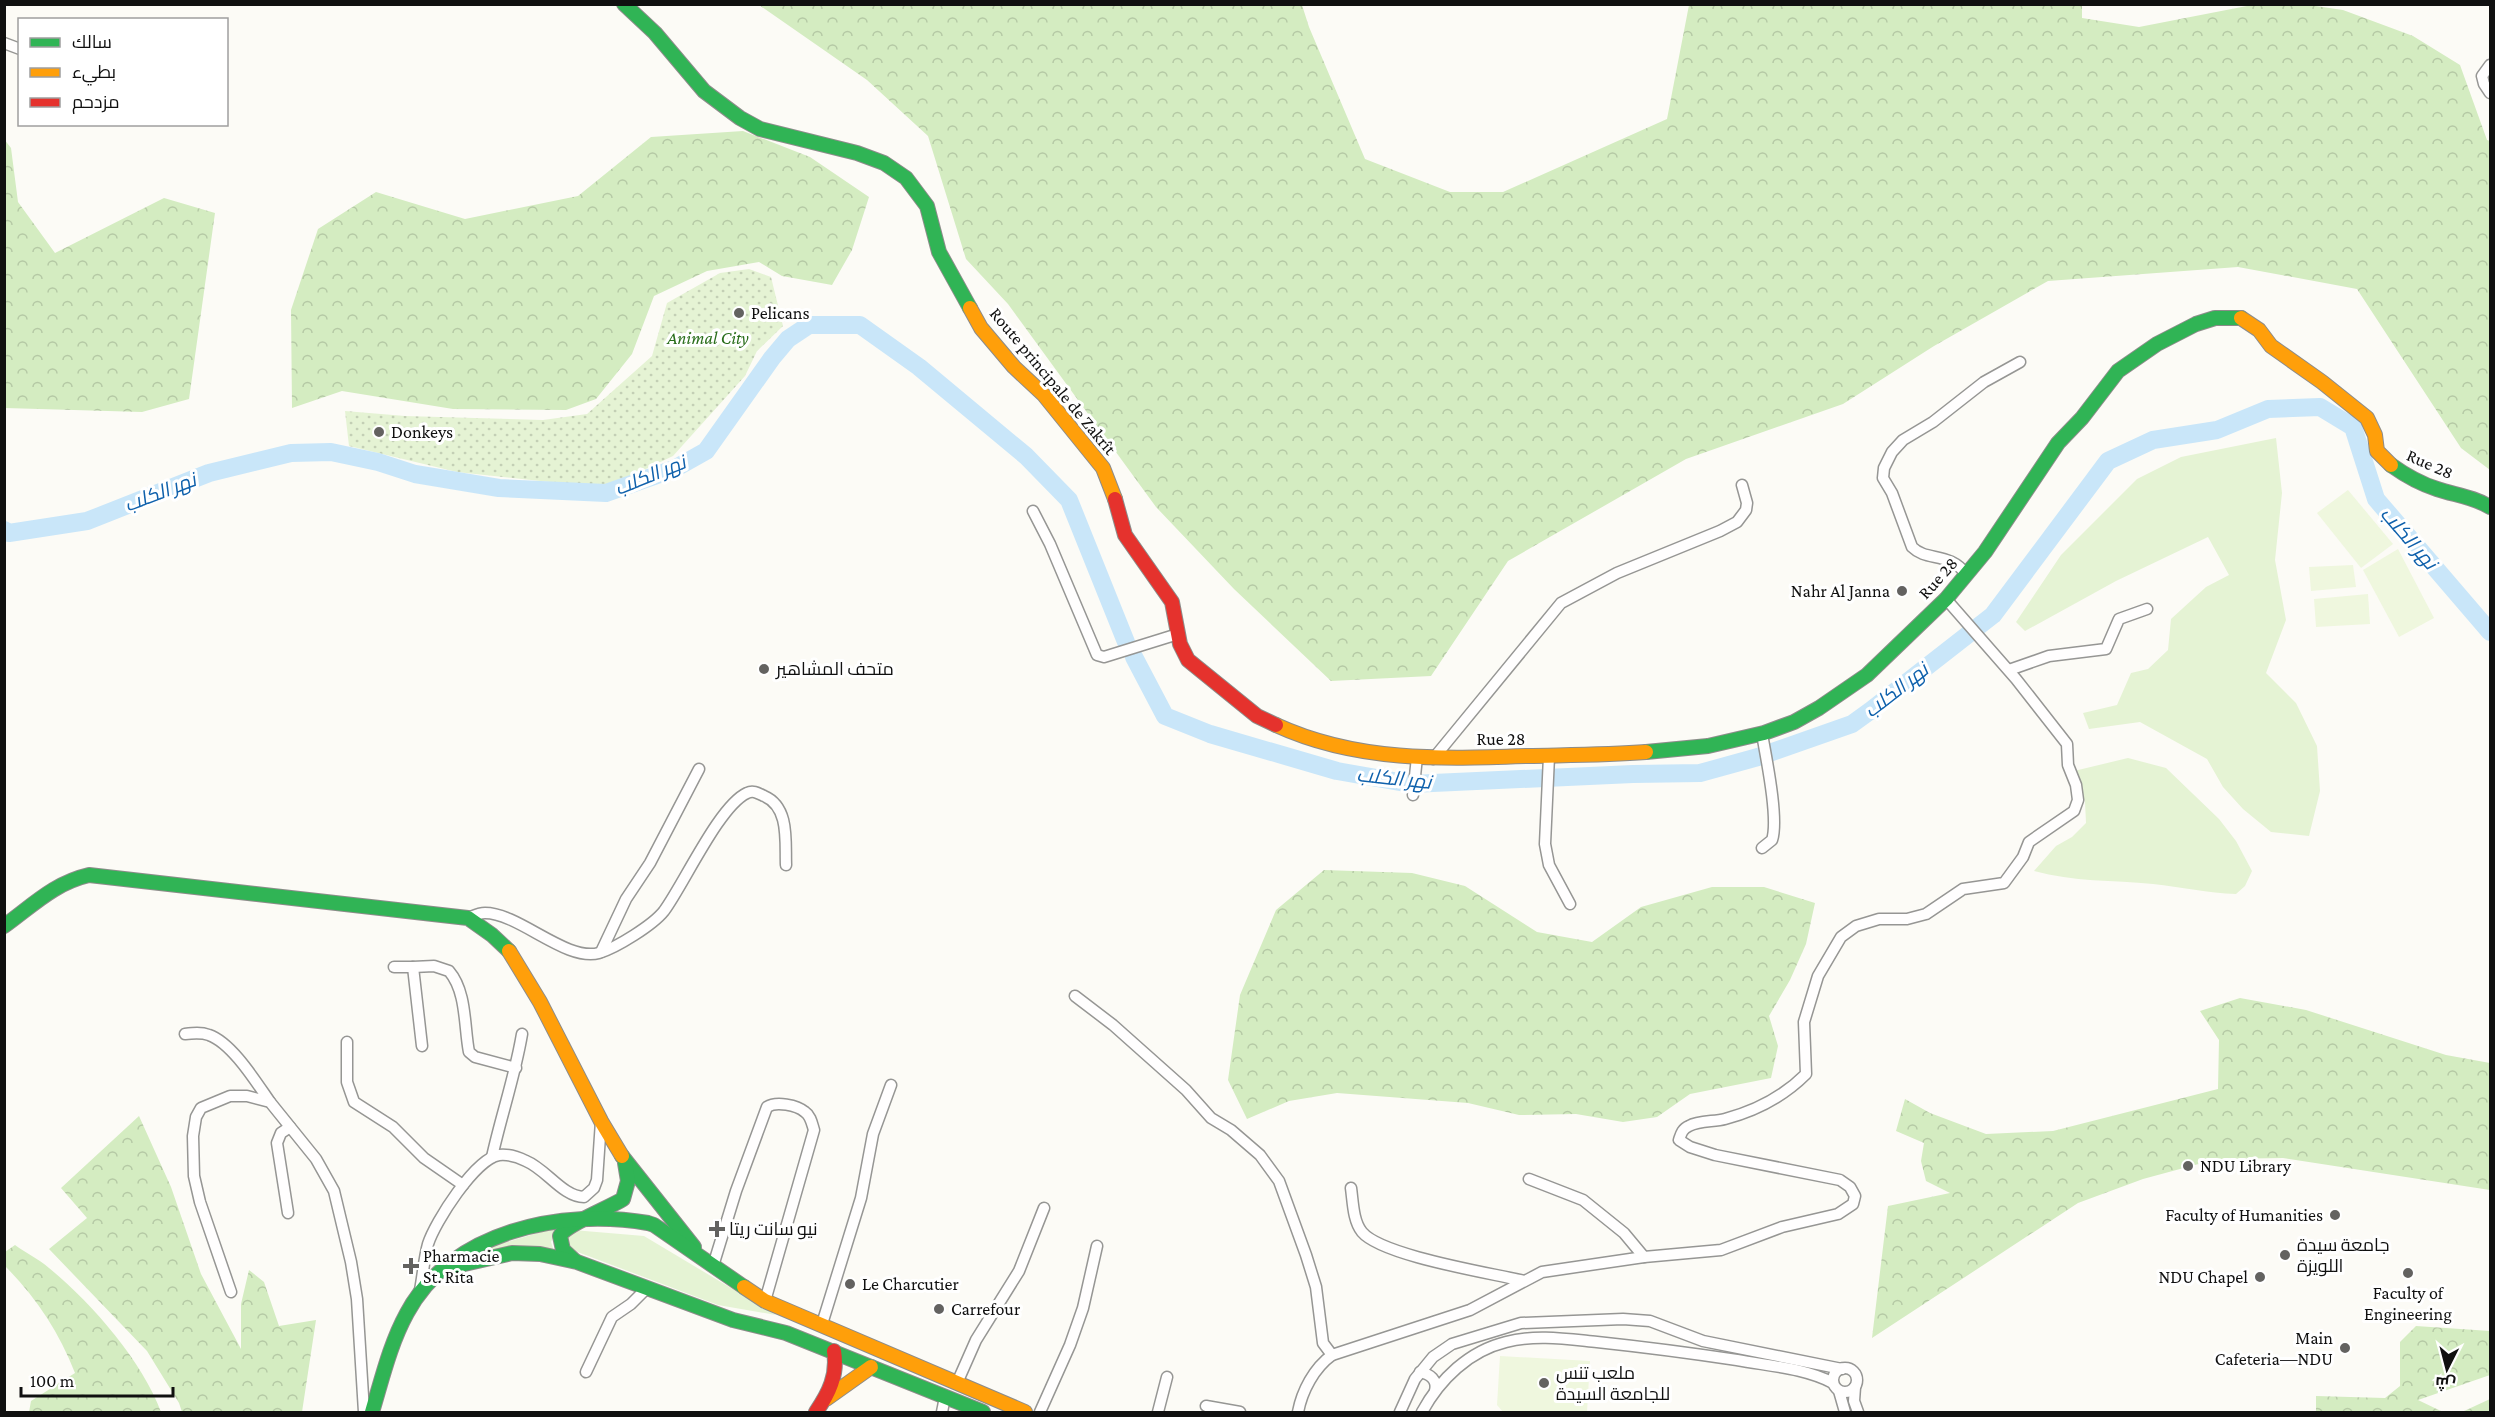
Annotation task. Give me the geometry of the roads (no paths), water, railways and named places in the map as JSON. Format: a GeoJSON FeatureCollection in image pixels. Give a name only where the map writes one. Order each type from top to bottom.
{"type":"FeatureCollection","features":[{"type":"Feature","properties":{"kind":"main road","name":"Route principale de Zakrît"},"geometry":{"type":"LineString","coordinates":[[624,4],[655,33],[687,72],[721,105],[760,129],[857,153],[884,163],[906,178],[927,206],[939,252],[981,327],[1014,367],[1058,410],[1103,468],[1115,497],[1125,535],[1172,602],[1183,653],[1197,670],[1270,724]]}},
{"type":"Feature","properties":{"kind":"main road","name":"Rue 28"},"geometry":{"type":"LineString","coordinates":[[1270,724],[1307,739],[1344,748],[1417,759],[1673,750],[1762,738],[1845,692],[1867,675],[1946,599],[1967,575],[2029,489],[2058,443],[2082,418],[2102,388],[2118,371],[2136,357],[2183,330],[2206,320],[2237,316],[2246,320],[2259,330],[2271,346],[2367,418],[2375,435],[2377,451],[2398,471],[2422,484],[2480,501],[2490,507]]}},
{"type":"Feature","properties":{"kind":"main road"},"geometry":{"type":"LineString","coordinates":[[4,926],[52,887],[67,880],[89,875],[468,918],[492,935],[512,954],[624,1160],[708,1263]]}},
{"type":"Feature","properties":{"kind":"main road"},"geometry":{"type":"LineString","coordinates":[[577,1262],[563,1252],[559,1242],[560,1237],[569,1226],[587,1220],[623,1199],[628,1180],[624,1160]]}},
{"type":"Feature","properties":{"kind":"main road"},"geometry":{"type":"LineString","coordinates":[[372,1413],[404,1318],[420,1293],[445,1268],[473,1246],[503,1234],[554,1221],[587,1220],[640,1221],[654,1225],[765,1301],[1024,1413]]}},
{"type":"Feature","properties":{"kind":"main road"},"geometry":{"type":"LineString","coordinates":[[445,1268],[512,1253],[540,1254],[577,1262],[733,1320],[786,1333],[983,1413]]}},
{"type":"Feature","properties":{"kind":"main road"},"geometry":{"type":"LineString","coordinates":[[820,1407],[835,1373],[834,1351]]}},
{"type":"Feature","properties":{"kind":"main road"},"geometry":{"type":"LineString","coordinates":[[820,1407],[850,1380],[871,1367]]}},
{"type":"Feature","properties":{"kind":"street"},"geometry":{"type":"LineString","coordinates":[[2490,65],[2482,76],[2490,93]]}},
{"type":"Feature","properties":{"kind":"street"},"geometry":{"type":"LineString","coordinates":[[1967,575],[1955,563],[1919,552],[1912,547],[1892,493],[1883,478],[1883,472],[1892,452],[1903,440],[1933,422],[1984,382],[2020,362]]}},
{"type":"Feature","properties":{"kind":"street"},"geometry":{"type":"LineString","coordinates":[[1433,759],[1561,603],[1617,573],[1737,522],[1746,510],[1747,503],[1742,485]]}},
{"type":"Feature","properties":{"kind":"street"},"geometry":{"type":"LineString","coordinates":[[1033,511],[1050,544],[1097,655],[1104,657],[1178,634]]}},
{"type":"Feature","properties":{"kind":"street"},"geometry":{"type":"LineString","coordinates":[[1298,1413],[1300,1403],[1319,1365],[1332,1355],[1470,1310],[1542,1272],[1644,1257],[1731,1248],[1782,1227],[1838,1214],[1853,1204],[1856,1196],[1854,1191],[1840,1180],[1715,1155],[1690,1147],[1679,1140],[1681,1132],[1689,1125],[1724,1119],[1770,1101],[1806,1074],[1804,1022],[1818,976],[1841,937],[1856,926],[1879,919],[1907,919],[1926,914],[1963,890],[2004,884],[2023,857],[2029,842],[2074,811],[2078,801],[2076,785],[2068,765],[2067,744],[2009,670],[1946,599]]}},
{"type":"Feature","properties":{"kind":"street"},"geometry":{"type":"LineString","coordinates":[[2009,670],[2049,656],[2106,649],[2119,619],[2147,609]]}},
{"type":"Feature","properties":{"kind":"street"},"geometry":{"type":"LineString","coordinates":[[1761,848],[1772,840],[1774,832],[1770,780],[1762,738]]}},
{"type":"Feature","properties":{"kind":"street"},"geometry":{"type":"LineString","coordinates":[[1549,756],[1545,844],[1549,865],[1570,904]]}},
{"type":"Feature","properties":{"kind":"street"},"geometry":{"type":"LineString","coordinates":[[1413,795],[1417,759]]}},
{"type":"Feature","properties":{"kind":"street"},"geometry":{"type":"LineString","coordinates":[[601,952],[626,899],[650,862],[699,769]]}},
{"type":"Feature","properties":{"kind":"street"},"geometry":{"type":"LineString","coordinates":[[468,918],[485,913],[507,920],[581,953],[601,952],[637,932],[663,913],[727,809],[747,793],[756,792],[769,798],[785,821],[786,865]]}},
{"type":"Feature","properties":{"kind":"street"},"geometry":{"type":"LineString","coordinates":[[394,967],[434,966],[449,971],[462,999],[470,1052],[475,1057],[516,1068]]}},
{"type":"Feature","properties":{"kind":"street"},"geometry":{"type":"LineString","coordinates":[[413,967],[422,1046]]}},
{"type":"Feature","properties":{"kind":"street"},"geometry":{"type":"LineString","coordinates":[[1075,996],[1113,1025],[1186,1090],[1211,1118],[1231,1130],[1260,1155],[1279,1181],[1316,1287],[1323,1343],[1332,1355]]}},
{"type":"Feature","properties":{"kind":"street"},"geometry":{"type":"LineString","coordinates":[[185,1034],[211,1035],[220,1041],[241,1063],[326,1175],[340,1212],[351,1262],[359,1316],[364,1413]]}},
{"type":"Feature","properties":{"kind":"street"},"geometry":{"type":"LineString","coordinates":[[420,1293],[428,1244],[464,1185],[492,1157],[506,1096],[516,1068],[522,1034]]}},
{"type":"Feature","properties":{"kind":"street"},"geometry":{"type":"LineString","coordinates":[[347,1042],[347,1082],[354,1102],[393,1127],[424,1158],[464,1185]]}},
{"type":"Feature","properties":{"kind":"street"},"geometry":{"type":"LineString","coordinates":[[822,1324],[861,1198],[873,1134],[891,1085]]}},
{"type":"Feature","properties":{"kind":"street"},"geometry":{"type":"LineString","coordinates":[[231,1292],[196,1188],[193,1161],[196,1117],[206,1105],[230,1096],[247,1096],[270,1102]]}},
{"type":"Feature","properties":{"kind":"street"},"geometry":{"type":"LineString","coordinates":[[708,1263],[767,1107],[772,1103],[804,1111],[809,1116],[814,1130],[765,1301]]}},
{"type":"Feature","properties":{"kind":"street"},"geometry":{"type":"LineString","coordinates":[[492,1157],[501,1155],[527,1161],[540,1168],[569,1193],[584,1197],[594,1188],[597,1180],[601,1121]]}},
{"type":"Feature","properties":{"kind":"street"},"geometry":{"type":"LineString","coordinates":[[288,1213],[277,1143],[281,1133],[290,1127]]}},
{"type":"Feature","properties":{"kind":"street"},"geometry":{"type":"LineString","coordinates":[[1529,1179],[1583,1200],[1624,1233],[1644,1257]]}},
{"type":"Feature","properties":{"kind":"street"},"geometry":{"type":"LineString","coordinates":[[1351,1188],[1358,1226],[1361,1232],[1375,1242],[1421,1258],[1524,1281]]}},
{"type":"Feature","properties":{"kind":"street"},"geometry":{"type":"LineString","coordinates":[[957,1383],[976,1340],[1019,1271],[1044,1208]]}},
{"type":"Feature","properties":{"kind":"street"},"geometry":{"type":"LineString","coordinates":[[1040,1413],[1070,1345],[1083,1308],[1097,1246]]}},
{"type":"Feature","properties":{"kind":"street"},"geometry":{"type":"LineString","coordinates":[[586,1372],[612,1317],[631,1304],[647,1288]]}},
{"type":"Feature","properties":{"kind":"street"},"geometry":{"type":"LineString","coordinates":[[1400,1413],[1420,1372],[1434,1357],[1452,1344],[1521,1323],[1623,1319],[1650,1322],[1703,1341],[1849,1370],[1854,1373],[1856,1379],[1854,1401],[1858,1413]]}},
{"type":"Feature","properties":{"kind":"street"},"geometry":{"type":"LineString","coordinates":[[1422,1413],[1435,1391],[1461,1364],[1482,1350],[1507,1341],[1532,1338],[1675,1350],[1792,1369],[1821,1377],[1848,1392],[1855,1387]]}},
{"type":"Feature","properties":{"kind":"street"},"geometry":{"type":"LineString","coordinates":[[1842,1369],[1834,1375],[1845,1413]]}},
{"type":"Feature","properties":{"kind":"street"},"geometry":{"type":"LineString","coordinates":[[1420,1372],[1426,1373],[1434,1380],[1435,1391]]}},
{"type":"Feature","properties":{"kind":"street"},"geometry":{"type":"LineString","coordinates":[[1158,1413],[1167,1377]]}},
{"type":"Feature","properties":{"kind":"street"},"geometry":{"type":"LineString","coordinates":[[942,1413],[945,1397]]}},
{"type":"Feature","properties":{"kind":"street"},"geometry":{"type":"LineString","coordinates":[[1206,1406],[1240,1413]]}},
{"type":"Feature","properties":{"kind":"waterway","name":"نهر الكلب"},"geometry":{"type":"LineString","coordinates":[[4,530],[9,533],[87,521],[209,473],[291,453],[331,452],[378,462],[415,474],[499,488],[606,493],[674,469],[706,451],[772,358],[788,339],[809,325],[860,325],[919,367],[1026,456],[1069,500],[1126,642]]}},
{"type":"Feature","properties":{"kind":"waterway","name":"نهر الكلب"},"geometry":{"type":"LineString","coordinates":[[1134,657],[1165,716],[1210,734],[1337,771],[1411,784],[1700,773],[1758,757],[1852,724],[1870,711],[1993,615],[2108,461],[2153,440],[2217,430],[2268,409],[2320,407],[2353,427],[2376,499],[2490,632]]}},
{"type":"Feature","properties":{"kind":"place","name":"Pelicans"},"geometry":{"type":"Point","coordinates":[739,313]}},
{"type":"Feature","properties":{"kind":"place","name":"Donkeys"},"geometry":{"type":"Point","coordinates":[379,432]}},
{"type":"Feature","properties":{"kind":"place","name":"Nahr Al Janna"},"geometry":{"type":"Point","coordinates":[1902,591]}},
{"type":"Feature","properties":{"kind":"place","name":"متحف المشاهير"},"geometry":{"type":"Point","coordinates":[764,669]}},
{"type":"Feature","properties":{"kind":"place","name":"NDU Library"},"geometry":{"type":"Point","coordinates":[2188,1166]}},
{"type":"Feature","properties":{"kind":"place","name":"Faculty of Humanities"},"geometry":{"type":"Point","coordinates":[2335,1215]}},
{"type":"Feature","properties":{"kind":"place","name":"نيو سانت ريتا"},"geometry":{"type":"Point","coordinates":[717,1229]}},
{"type":"Feature","properties":{"kind":"place","name":"جامعة سيدة اللويزة"},"geometry":{"type":"Point","coordinates":[2285,1255]}},
{"type":"Feature","properties":{"kind":"place","name":"Pharmacie St. Rita"},"geometry":{"type":"Point","coordinates":[411,1266]}},
{"type":"Feature","properties":{"kind":"place","name":"Faculty of Engineering"},"geometry":{"type":"Point","coordinates":[2408,1273]}},
{"type":"Feature","properties":{"kind":"place","name":"NDU Chapel"},"geometry":{"type":"Point","coordinates":[2260,1277]}},
{"type":"Feature","properties":{"kind":"place","name":"Le Charcutier"},"geometry":{"type":"Point","coordinates":[850,1284]}},
{"type":"Feature","properties":{"kind":"place","name":"Carrefour"},"geometry":{"type":"Point","coordinates":[939,1309]}},
{"type":"Feature","properties":{"kind":"place","name":"Main Cafeteria—NDU"},"geometry":{"type":"Point","coordinates":[2345,1348]}},
{"type":"Feature","properties":{"kind":"place","name":"ملعب تنس للجامعة السيدة"},"geometry":{"type":"Point","coordinates":[1544,1383]}},
{"type":"Feature","properties":{"kind":"park label","name":"Animal City"},"geometry":{"type":"Point","coordinates":[708,338]}}]}
